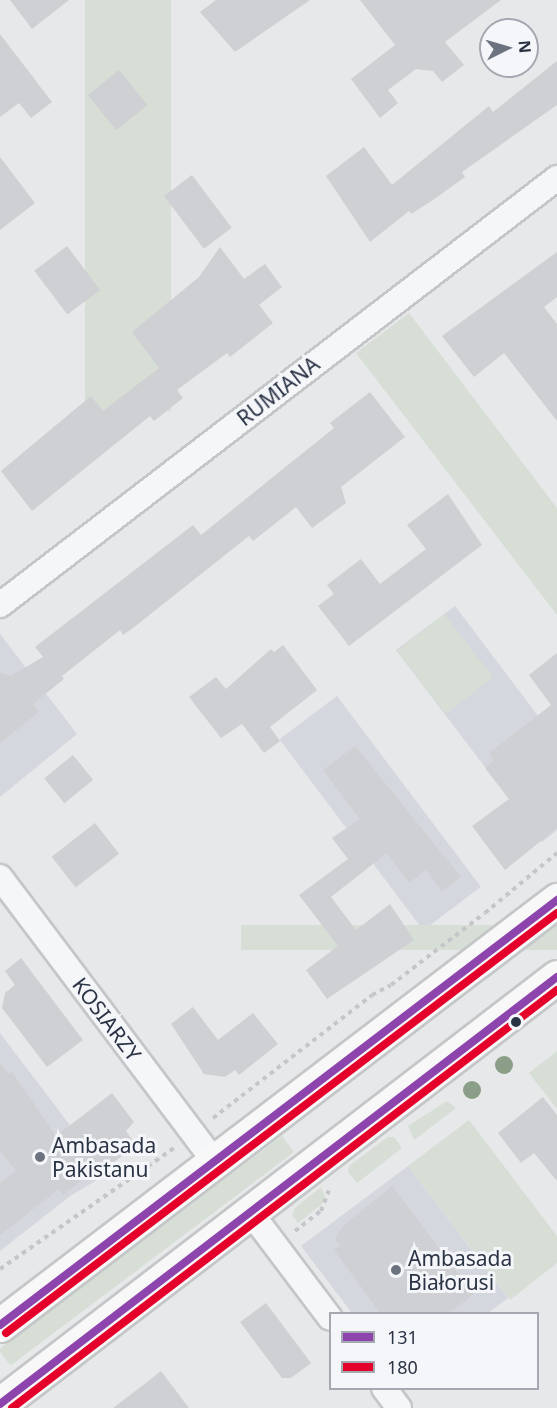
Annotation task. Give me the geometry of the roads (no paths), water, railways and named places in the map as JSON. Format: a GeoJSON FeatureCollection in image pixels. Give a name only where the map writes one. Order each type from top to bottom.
{"type":"FeatureCollection","features":[{"type":"Feature","properties":{"kind":"main road"},"geometry":{"type":"LineString","coordinates":[[0,1325],[557,900]]}},
{"type":"Feature","properties":{"kind":"main road"},"geometry":{"type":"LineString","coordinates":[[0,1404],[557,977]]}},
{"type":"Feature","properties":{"kind":"street","name":"RUMIANA"},"geometry":{"type":"LineString","coordinates":[[0,605],[557,178]]}},
{"type":"Feature","properties":{"kind":"street","name":"KOSIARZY"},"geometry":{"type":"LineString","coordinates":[[0,877],[214,1161]]}},
{"type":"Feature","properties":{"kind":"street"},"geometry":{"type":"LineString","coordinates":[[251,1213],[329,1317]]}},
{"type":"Feature","properties":{"kind":"street"},"geometry":{"type":"LineString","coordinates":[[385,1390],[399,1408]]}},
{"type":"Feature","properties":{"kind":"place","name":"Ambasada Pakistanu"},"geometry":{"type":"Point","coordinates":[40,1157]}},
{"type":"Feature","properties":{"kind":"place","name":"Ambasada Białorusi"},"geometry":{"type":"Point","coordinates":[396,1270]}}]}
